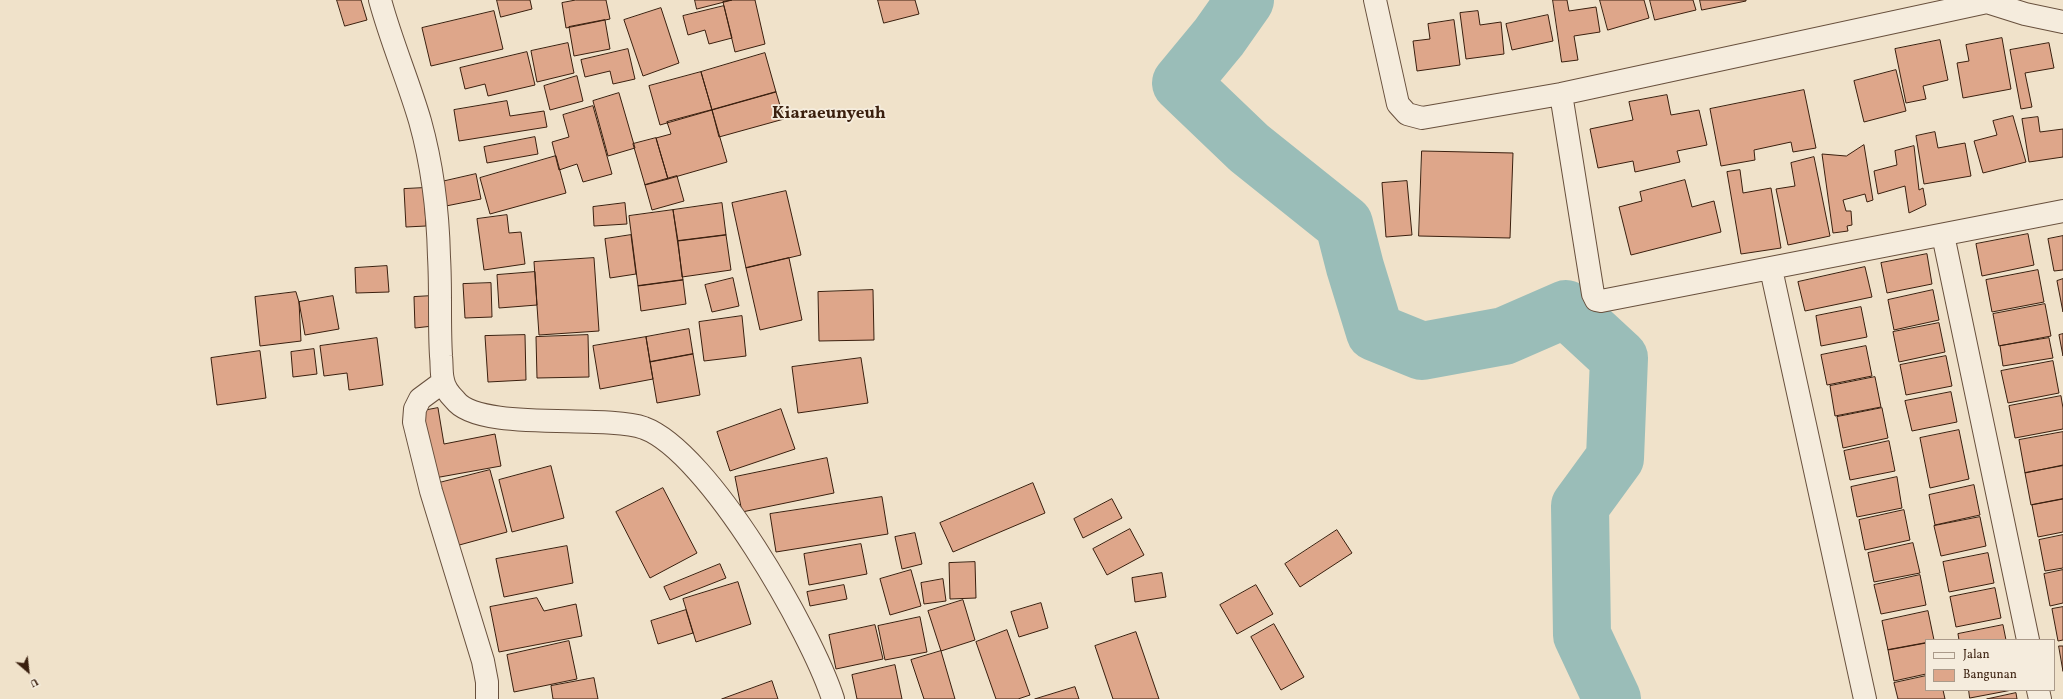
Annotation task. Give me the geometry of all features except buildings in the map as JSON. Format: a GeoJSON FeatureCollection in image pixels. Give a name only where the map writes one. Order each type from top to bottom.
{"type":"FeatureCollection","features":[{"type":"Feature","properties":{"kind":"street"},"geometry":{"type":"LineString","coordinates":[[380,0],[420,122],[433,186],[439,255],[440,338],[443,382],[458,404],[476,413],[545,422],[615,423],[640,427],[656,433],[675,448],[709,484],[724,503],[782,590],[805,632],[828,682],[833,699]]}},
{"type":"Feature","properties":{"kind":"street"},"geometry":{"type":"LineString","coordinates":[[1375,0],[1398,104],[1407,114],[1422,118],[1561,94],[1989,1],[2025,14],[2063,22]]}},
{"type":"Feature","properties":{"kind":"street"},"geometry":{"type":"LineString","coordinates":[[1561,94],[1593,294],[1596,300],[1601,301],[1771,269],[2063,211]]}},
{"type":"Feature","properties":{"kind":"street"},"geometry":{"type":"LineString","coordinates":[[1943,235],[2028,639]]}},
{"type":"Feature","properties":{"kind":"street"},"geometry":{"type":"LineString","coordinates":[[1771,269],[1866,699]]}},
{"type":"Feature","properties":{"kind":"street"},"geometry":{"type":"LineString","coordinates":[[443,382],[420,399],[415,409],[414,422],[431,491],[483,661],[487,682],[487,699]]}},
{"type":"Feature","properties":{"kind":"waterway"},"geometry":{"type":"LineString","coordinates":[[1245,0],[1219,37],[1181,83],[1249,148],[1344,224],[1355,267],[1375,332],[1422,351],[1504,336],[1566,309],[1619,358],[1615,458],[1580,506],[1582,635],[1612,699]]}},
{"type":"Feature","properties":{"kind":"district","name":"Kiaraeunyeuh"},"geometry":{"type":"Point","coordinates":[829,115]}}]}
